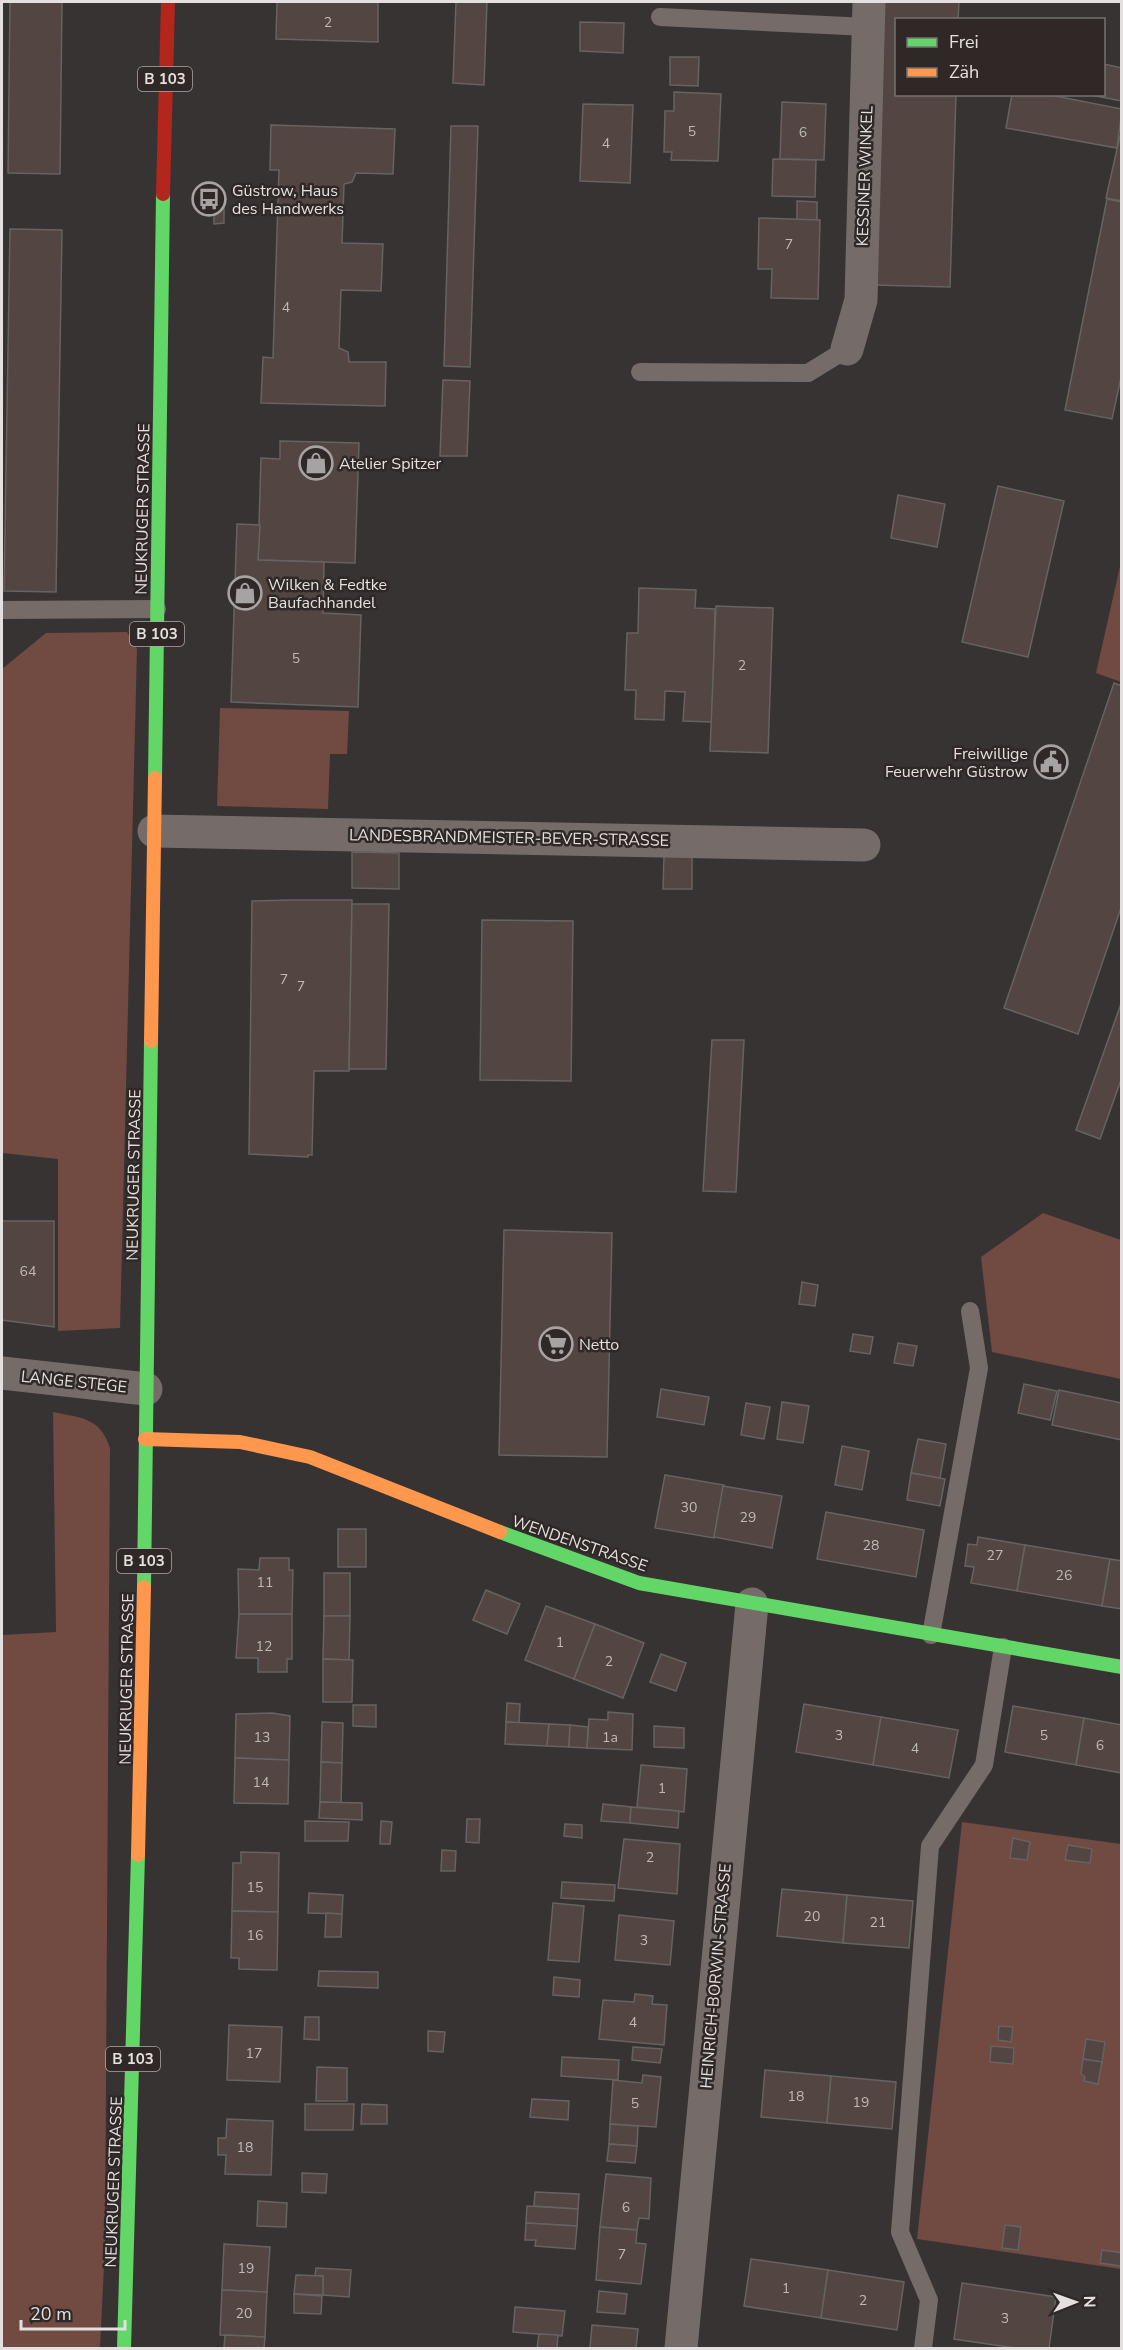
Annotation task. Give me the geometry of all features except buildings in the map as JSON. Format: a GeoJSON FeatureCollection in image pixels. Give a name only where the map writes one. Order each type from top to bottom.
{"type":"FeatureCollection","features":[{"type":"Feature","properties":{"kind":"main road","name":"NEUKRUGER STRASSE"},"geometry":{"type":"LineString","coordinates":[[124,2349],[141,1769],[164,98],[168,2]]}},
{"type":"Feature","properties":{"kind":"main road","name":"WENDENSTRASSE"},"geometry":{"type":"LineString","coordinates":[[145,1439],[240,1442],[310,1457],[598,1569],[639,1582],[752,1604],[1122,1667]]}},
{"type":"Feature","properties":{"kind":"street","name":"KESSINER WINKEL"},"geometry":{"type":"LineString","coordinates":[[846,349],[861,300],[868,14]]}},
{"type":"Feature","properties":{"kind":"street","name":"LANDESBRANDMEISTER-BEVER-STRASSE"},"geometry":{"type":"LineString","coordinates":[[154,831],[864,845]]}},
{"type":"Feature","properties":{"kind":"street","name":"LANGE STEGE"},"geometry":{"type":"LineString","coordinates":[[2,1373],[146,1389]]}},
{"type":"Feature","properties":{"kind":"street","name":"HEINRICH-BORWIN-STRASSE"},"geometry":{"type":"LineString","coordinates":[[681,2349],[752,1604]]}},
{"type":"Feature","properties":{"kind":"lane"},"geometry":{"type":"LineString","coordinates":[[660,17],[868,14]]}},
{"type":"Feature","properties":{"kind":"lane"},"geometry":{"type":"LineString","coordinates":[[640,372],[808,373],[846,349]]}},
{"type":"Feature","properties":{"kind":"lane"},"geometry":{"type":"LineString","coordinates":[[2,610],[157,609]]}},
{"type":"Feature","properties":{"kind":"lane"},"geometry":{"type":"LineString","coordinates":[[931,1635],[980,1368],[970,1311]]}},
{"type":"Feature","properties":{"kind":"lane"},"geometry":{"type":"LineString","coordinates":[[923,2349],[929,2301],[900,2232],[930,1846],[984,1765],[1003,1647]]}},
{"type":"Feature","properties":{"kind":"shaded area"},"geometry":{"type":"Polygon","coordinates":[[[1121,562],[1122,682],[1096,673],[1121,562]]]}},
{"type":"Feature","properties":{"kind":"shaded area"},"geometry":{"type":"Polygon","coordinates":[[[127,632],[137,649],[120,1328],[58,1331],[58,1159],[2,1153],[2,669],[46,633],[127,632]]]}},
{"type":"Feature","properties":{"kind":"shaded area"},"geometry":{"type":"Polygon","coordinates":[[[220,708],[349,711],[347,754],[330,754],[328,809],[217,806],[220,708]]]}},
{"type":"Feature","properties":{"kind":"shaded area"},"geometry":{"type":"Polygon","coordinates":[[[1043,1213],[1121,1240],[1121,1379],[992,1352],[981,1257],[1043,1213]]]}},
{"type":"Feature","properties":{"kind":"shaded area"},"geometry":{"type":"Polygon","coordinates":[[[53,1412],[81,1418],[95,1425],[101,1430],[110,1448],[105,2245],[100,2348],[2,2348],[2,1635],[56,1632],[53,1412]]]}},
{"type":"Feature","properties":{"kind":"shaded area"},"geometry":{"type":"Polygon","coordinates":[[[962,1822],[1121,1844],[1121,2269],[917,2239],[962,1822]]]}},
{"type":"Feature","properties":{"kind":"traffic: fast"},"geometry":{"type":"LineString","coordinates":[[155,778],[163,194]]}},
{"type":"Feature","properties":{"kind":"traffic: fast"},"geometry":{"type":"LineString","coordinates":[[144,1587],[151,1041]]}},
{"type":"Feature","properties":{"kind":"traffic: fast"},"geometry":{"type":"LineString","coordinates":[[500,1532],[639,1583],[1122,1667]]}},
{"type":"Feature","properties":{"kind":"traffic: fast"},"geometry":{"type":"LineString","coordinates":[[124,2348],[138,1855]]}},
{"type":"Feature","properties":{"kind":"traffic: slow"},"geometry":{"type":"LineString","coordinates":[[151,1041],[155,778]]}},
{"type":"Feature","properties":{"kind":"traffic: slow"},"geometry":{"type":"LineString","coordinates":[[145,1439],[240,1442],[310,1457],[500,1532]]}},
{"type":"Feature","properties":{"kind":"traffic: slow"},"geometry":{"type":"LineString","coordinates":[[138,1855],[144,1587]]}},
{"type":"Feature","properties":{"kind":"traffic: jam"},"geometry":{"type":"LineString","coordinates":[[163,194],[168,2]]}},
{"type":"Feature","properties":{"kind":"place","name":"Güstrow, Haus des Handwerks"},"geometry":{"type":"Point","coordinates":[209,199]}},
{"type":"Feature","properties":{"kind":"place","name":"Atelier Spitzer"},"geometry":{"type":"Point","coordinates":[316,463]}},
{"type":"Feature","properties":{"kind":"place","name":"Wilken & Fedtke Baufachhandel"},"geometry":{"type":"Point","coordinates":[245,593]}},
{"type":"Feature","properties":{"kind":"place","name":"Freiwillige Feuerwehr Güstrow"},"geometry":{"type":"Point","coordinates":[1051,762]}},
{"type":"Feature","properties":{"kind":"place","name":"Netto"},"geometry":{"type":"Point","coordinates":[556,1344]}}]}
